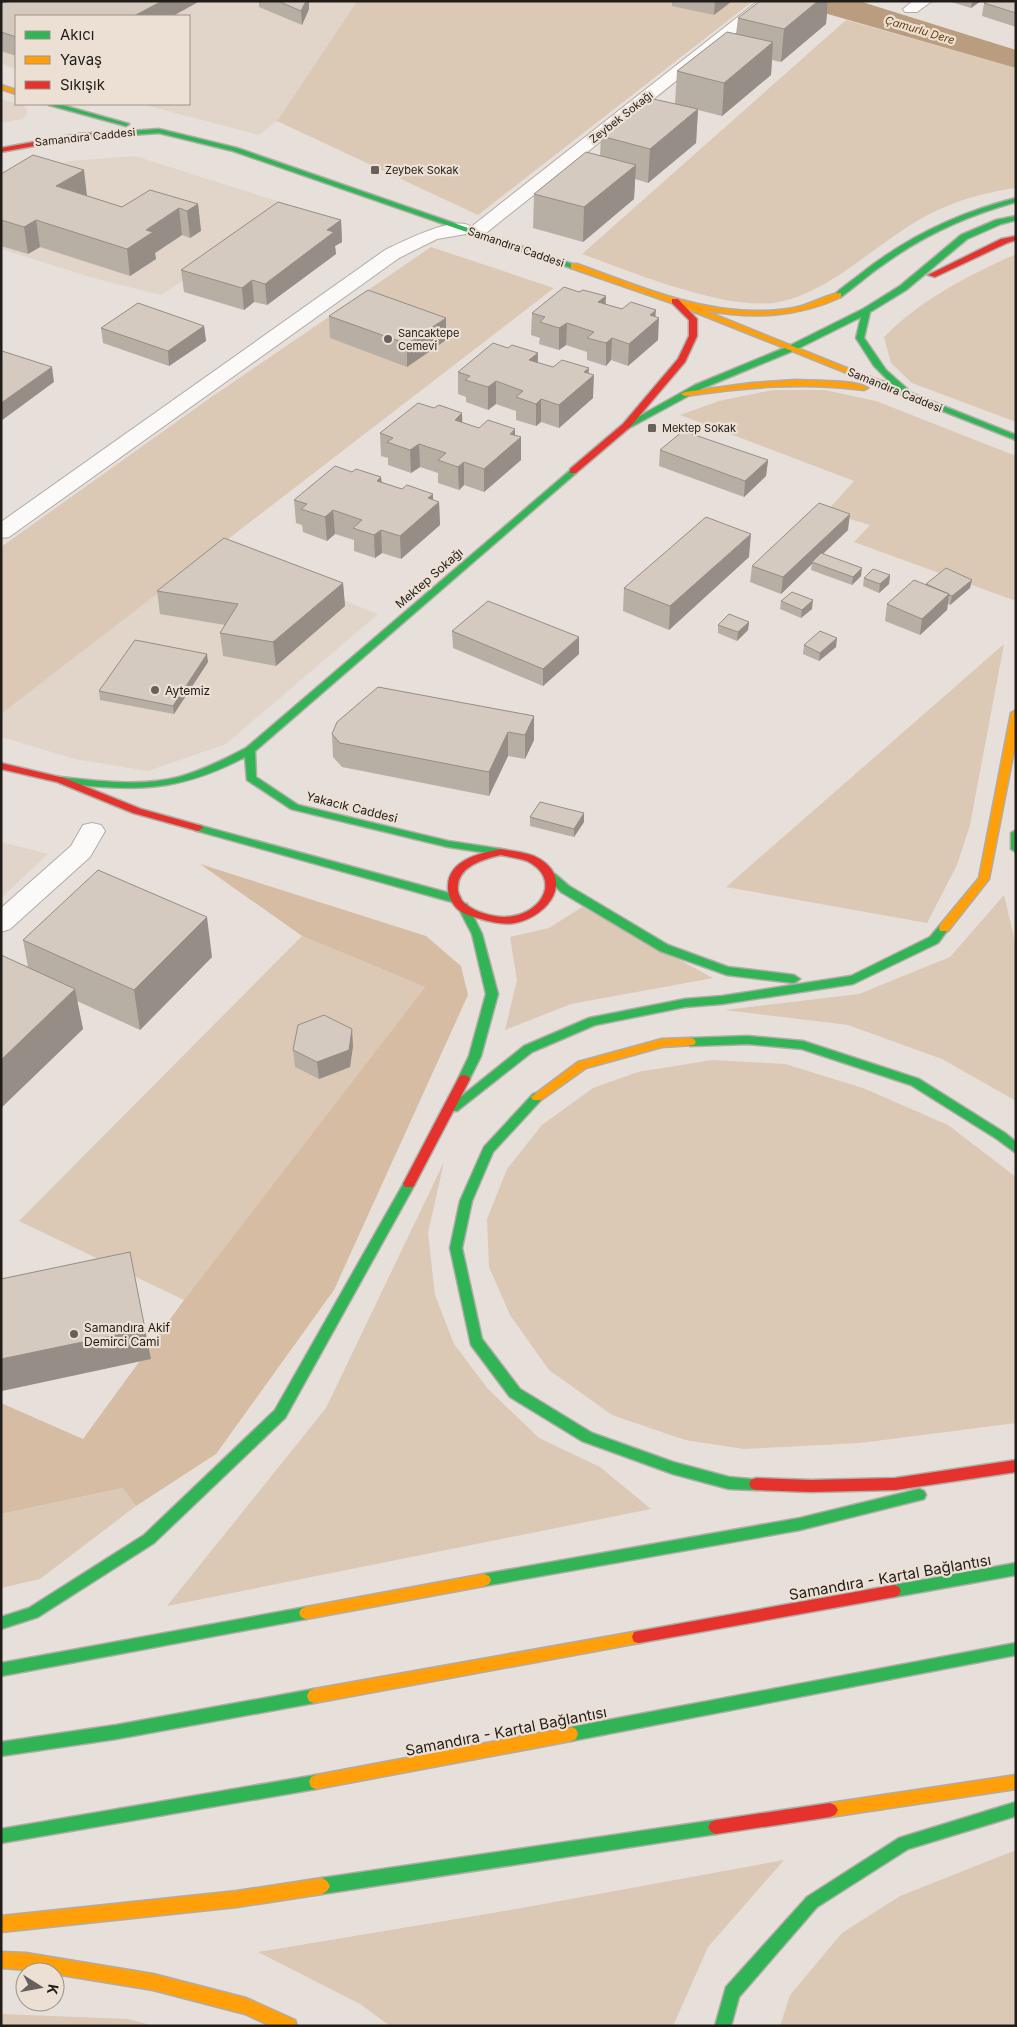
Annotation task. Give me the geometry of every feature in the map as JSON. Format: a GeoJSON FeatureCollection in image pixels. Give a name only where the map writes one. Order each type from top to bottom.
{"type":"FeatureCollection","features":[{"type":"Feature","properties":{"kind":"main road"},"geometry":{"type":"LineString","coordinates":[[1,87],[15,92]]}},
{"type":"Feature","properties":{"kind":"main road"},"geometry":{"type":"LineString","coordinates":[[55,105],[159,131]]}},
{"type":"Feature","properties":{"kind":"main road","name":"Samandıra Caddesi"},"geometry":{"type":"LineString","coordinates":[[1,150],[78,136],[159,131],[235,149],[675,301],[1016,438]]}},
{"type":"Feature","properties":{"kind":"main road"},"geometry":{"type":"LineString","coordinates":[[675,301],[734,313],[784,313],[826,301],[935,226],[977,208],[1016,200]]}},
{"type":"Feature","properties":{"kind":"main road"},"geometry":{"type":"LineString","coordinates":[[903,288],[964,237],[999,222],[1016,218]]}},
{"type":"Feature","properties":{"kind":"main road"},"geometry":{"type":"LineString","coordinates":[[626,426],[685,394],[792,348],[866,311],[903,288],[1004,241],[1016,238]]}},
{"type":"Feature","properties":{"kind":"main road"},"geometry":{"type":"LineString","coordinates":[[626,426],[682,360],[693,336],[693,320],[675,301]]}},
{"type":"Feature","properties":{"kind":"main road"},"geometry":{"type":"LineString","coordinates":[[866,311],[860,338],[875,366],[890,381],[914,398]]}},
{"type":"Feature","properties":{"kind":"main road"},"geometry":{"type":"LineString","coordinates":[[685,394],[754,383],[796,381],[841,384],[914,398]]}},
{"type":"Feature","properties":{"kind":"main road","name":"Mektep Sokağı"},"geometry":{"type":"LineString","coordinates":[[250,750],[626,426]]}},
{"type":"Feature","properties":{"kind":"main road"},"geometry":{"type":"LineString","coordinates":[[448,1112],[528,1049],[593,1021],[685,1003],[722,1000],[853,980],[934,940],[984,880],[1016,713]]}},
{"type":"Feature","properties":{"kind":"main road"},"geometry":{"type":"LineString","coordinates":[[1,766],[60,780],[129,788],[165,786],[200,776],[250,750]]}},
{"type":"Feature","properties":{"kind":"main road","name":"Yakacık Caddesi"},"geometry":{"type":"LineString","coordinates":[[250,750],[251,778],[296,807],[448,844],[531,858],[543,866],[551,876],[566,888],[664,948],[727,971],[780,979],[853,980]]}},
{"type":"Feature","properties":{"kind":"main road"},"geometry":{"type":"LineString","coordinates":[[60,780],[138,811],[459,903],[478,916],[494,920],[512,920],[528,916],[542,908],[550,898],[554,887],[551,876]]}},
{"type":"Feature","properties":{"kind":"main road"},"geometry":{"type":"LineString","coordinates":[[1016,833],[1016,849]]}},
{"type":"Feature","properties":{"kind":"main road","name":"Yakacık Caddesi"},"geometry":{"type":"LineString","coordinates":[[459,903],[453,883],[460,868],[471,860],[485,854],[501,852]]}},
{"type":"Feature","properties":{"kind":"main road"},"geometry":{"type":"LineString","coordinates":[[1,1624],[33,1613],[149,1540],[280,1414],[448,1112],[475,1056],[492,994],[476,934],[459,903]]}},
{"type":"Feature","properties":{"kind":"main road"},"geometry":{"type":"LineString","coordinates":[[1016,1149],[1001,1136],[915,1082],[803,1045],[748,1040],[662,1043],[582,1065],[532,1100],[488,1150],[466,1201],[456,1248],[476,1341],[515,1393],[586,1437],[673,1468],[729,1483],[811,1486],[895,1484],[1016,1466]]}},
{"type":"Feature","properties":{"kind":"main road"},"geometry":{"type":"LineString","coordinates":[[950,1488],[1016,1472]]}},
{"type":"Feature","properties":{"kind":"main road"},"geometry":{"type":"LineString","coordinates":[[1,1670],[426,1590],[800,1524],[931,1492]]}},
{"type":"Feature","properties":{"kind":"main road","name":"Samandıra - Kartal Bağlantısı"},"geometry":{"type":"LineString","coordinates":[[1,1749],[116,1732],[1016,1569]]}},
{"type":"Feature","properties":{"kind":"main road","name":"Samandıra - Kartal Bağlantısı"},"geometry":{"type":"LineString","coordinates":[[1,1836],[337,1778],[1016,1649]]}},
{"type":"Feature","properties":{"kind":"main road"},"geometry":{"type":"LineString","coordinates":[[1,1924],[237,1899],[1016,1782]]}},
{"type":"Feature","properties":{"kind":"main road"},"geometry":{"type":"LineString","coordinates":[[723,2026],[732,1993],[812,1902],[904,1843],[1016,1809]]}},
{"type":"Feature","properties":{"kind":"main road"},"geometry":{"type":"LineString","coordinates":[[1,1960],[26,1961],[153,1982],[246,2006],[289,2026]]}},
{"type":"Feature","properties":{"kind":"street","name":"Zeybek Sokağı"},"geometry":{"type":"LineString","coordinates":[[469,231],[768,1]]}},
{"type":"Feature","properties":{"kind":"street"},"geometry":{"type":"LineString","coordinates":[[911,10],[924,1]]}},
{"type":"Feature","properties":{"kind":"street"},"geometry":{"type":"LineString","coordinates":[[1,532],[392,254],[432,235],[469,231]]}},
{"type":"Feature","properties":{"kind":"street"},"geometry":{"type":"LineString","coordinates":[[1,923],[82,852],[92,831]]}},
{"type":"Feature","properties":{"kind":"shaded area"},"geometry":{"type":"Polygon","coordinates":[[[52,1],[357,1],[277,121],[259,135],[145,105],[190,105],[190,15],[15,15],[15,69],[1,64],[1,11],[52,1]]]}},
{"type":"Feature","properties":{"kind":"shaded area"},"geometry":{"type":"Polygon","coordinates":[[[357,1],[753,1],[478,215],[277,121],[357,1]]]}},
{"type":"Feature","properties":{"kind":"shaded area"},"geometry":{"type":"Polygon","coordinates":[[[846,20],[1016,68],[1016,188],[970,198],[927,215],[842,273],[812,291],[779,302],[758,304],[707,296],[653,280],[582,254],[846,20]]]}},
{"type":"Feature","properties":{"kind":"shaded area"},"geometry":{"type":"Polygon","coordinates":[[[1,99],[15,103],[15,105],[22,105],[27,109],[27,115],[23,119],[1,123],[1,99]]]}},
{"type":"Feature","properties":{"kind":"shaded area"},"geometry":{"type":"Polygon","coordinates":[[[135,156],[296,207],[161,295],[93,278],[1,249],[1,182],[69,161],[135,156]]]}},
{"type":"Feature","properties":{"kind":"shaded area"},"geometry":{"type":"Polygon","coordinates":[[[431,247],[554,288],[1,714],[1,547],[210,398],[431,247]]]}},
{"type":"Feature","properties":{"kind":"shaded area"},"geometry":{"type":"Polygon","coordinates":[[[1016,254],[1016,422],[912,383],[891,363],[884,337],[913,311],[929,300],[1016,254]]]}},
{"type":"Feature","properties":{"kind":"shaded area"},"geometry":{"type":"Polygon","coordinates":[[[773,390],[825,390],[876,401],[1016,456],[1016,601],[854,542],[870,525],[826,512],[854,481],[680,415],[719,401],[773,390]]]}},
{"type":"Feature","properties":{"kind":"shaded area","name":"Aytemiz"},"geometry":{"type":"Polygon","coordinates":[[[214,549],[378,614],[226,744],[148,771],[75,759],[1,737],[1,714],[214,549]]]}},
{"type":"Feature","properties":{"kind":"shaded area"},"geometry":{"type":"Polygon","coordinates":[[[1004,644],[970,825],[957,865],[927,923],[726,887],[1004,644]]]}},
{"type":"Feature","properties":{"kind":"shaded area"},"geometry":{"type":"Polygon","coordinates":[[[1,842],[48,854],[1,898],[1,842]]]}},
{"type":"Feature","properties":{"kind":"shaded area"},"geometry":{"type":"Polygon","coordinates":[[[200,864],[426,936],[461,966],[468,995],[334,1290],[216,1454],[136,1506],[123,1488],[1,1514],[1,1403],[83,1439],[184,1300],[425,987],[302,936],[200,864]]]}},
{"type":"Feature","properties":{"kind":"shaded area"},"geometry":{"type":"Polygon","coordinates":[[[1004,895],[1016,946],[1016,1101],[942,1059],[848,1025],[725,1010],[859,994],[950,957],[1004,895]]]}},
{"type":"Feature","properties":{"kind":"shaded area"},"geometry":{"type":"Polygon","coordinates":[[[582,907],[713,978],[571,1004],[505,1030],[517,980],[510,937],[549,928],[582,907]]]}},
{"type":"Feature","properties":{"kind":"shaded area"},"geometry":{"type":"Polygon","coordinates":[[[302,936],[425,987],[184,1300],[19,1221],[302,936]]]}},
{"type":"Feature","properties":{"kind":"shaded area"},"geometry":{"type":"Polygon","coordinates":[[[712,1060],[785,1064],[863,1088],[948,1125],[1016,1177],[1016,1423],[860,1443],[744,1449],[685,1440],[612,1415],[549,1370],[510,1315],[489,1267],[487,1219],[507,1169],[542,1125],[593,1088],[638,1072],[712,1060]]]}},
{"type":"Feature","properties":{"kind":"shaded area"},"geometry":{"type":"Polygon","coordinates":[[[444,1162],[428,1233],[435,1295],[454,1344],[488,1389],[539,1438],[600,1467],[651,1509],[167,1606],[326,1408],[444,1162]]]}},
{"type":"Feature","properties":{"kind":"shaded area"},"geometry":{"type":"Polygon","coordinates":[[[124,1488],[136,1506],[40,1579],[1,1588],[1,1514],[124,1488]]]}},
{"type":"Feature","properties":{"kind":"shaded area"},"geometry":{"type":"Polygon","coordinates":[[[1016,1850],[1016,2026],[780,2026],[790,1995],[842,1933],[900,1896],[1016,1850]]]}},
{"type":"Feature","properties":{"kind":"shaded area"},"geometry":{"type":"Polygon","coordinates":[[[784,1860],[708,1947],[673,2026],[390,2026],[360,2004],[258,1952],[516,1909],[784,1860]]]}},
{"type":"Feature","properties":{"kind":"shaded area"},"geometry":{"type":"Polygon","coordinates":[[[1,2014],[128,2019],[154,2026],[1,2026],[1,2014]]]}},
{"type":"Feature","properties":{"kind":"water","name":"Çamurlu Dere"},"geometry":{"type":"Polygon","coordinates":[[[859,1],[1016,50],[1016,68],[786,2],[859,1]]]}},
{"type":"Feature","properties":{"kind":"building"},"geometry":{"type":"Polygon","coordinates":[[[12,1],[162,1],[136,15],[15,15],[15,37],[1,32],[1,3],[12,1]]]}},
{"type":"Feature","properties":{"kind":"building"},"geometry":{"type":"Polygon","coordinates":[[[278,1],[306,1],[301,11],[278,1]]]}},
{"type":"Feature","properties":{"kind":"building"},"geometry":{"type":"Polygon","coordinates":[[[760,1],[818,1],[784,29],[738,18],[760,1]]]}},
{"type":"Feature","properties":{"kind":"building"},"geometry":{"type":"Polygon","coordinates":[[[986,1],[1016,1],[1016,13],[984,3],[986,1]]]}},
{"type":"Feature","properties":{"kind":"building"},"geometry":{"type":"Polygon","coordinates":[[[727,32],[773,42],[724,83],[677,71],[727,32]]]}},
{"type":"Feature","properties":{"kind":"building"},"geometry":{"type":"Polygon","coordinates":[[[649,98],[698,109],[650,149],[601,136],[649,98]]]}},
{"type":"Feature","properties":{"kind":"building"},"geometry":{"type":"Polygon","coordinates":[[[586,152],[636,165],[584,207],[534,194],[586,152]]]}},
{"type":"Feature","properties":{"kind":"building"},"geometry":{"type":"Polygon","coordinates":[[[33,155],[84,170],[56,186],[122,207],[150,190],[198,204],[187,211],[179,208],[146,230],[153,232],[127,249],[36,220],[24,227],[1,220],[1,174],[33,155]]]}},
{"type":"Feature","properties":{"kind":"building"},"geometry":{"type":"Polygon","coordinates":[[[278,202],[341,220],[327,230],[334,232],[265,284],[252,280],[242,288],[181,270],[278,202]]]}},
{"type":"Feature","properties":{"kind":"building"},"geometry":{"type":"Polygon","coordinates":[[[564,287],[579,292],[583,290],[606,296],[598,302],[622,309],[631,302],[656,310],[650,315],[659,318],[629,344],[612,338],[606,343],[587,338],[594,332],[567,323],[559,328],[540,322],[545,317],[532,313],[564,287]]]}},
{"type":"Feature","properties":{"kind":"building"},"geometry":{"type":"Polygon","coordinates":[[[368,290],[446,318],[407,344],[329,316],[368,290]]]}},
{"type":"Feature","properties":{"kind":"building"},"geometry":{"type":"Polygon","coordinates":[[[138,303],[204,326],[168,351],[101,328],[138,303]]]}},
{"type":"Feature","properties":{"kind":"building"},"geometry":{"type":"Polygon","coordinates":[[[493,343],[508,348],[512,345],[538,353],[529,360],[553,367],[562,360],[589,368],[584,372],[594,375],[559,405],[541,399],[536,404],[516,397],[523,391],[496,381],[488,387],[465,380],[470,376],[458,372],[493,343]]]}},
{"type":"Feature","properties":{"kind":"building"},"geometry":{"type":"Polygon","coordinates":[[[2,351],[52,367],[1,403],[2,351]]]}},
{"type":"Feature","properties":{"kind":"building"},"geometry":{"type":"Polygon","coordinates":[[[418,403],[434,408],[439,405],[462,413],[455,420],[479,428],[488,420],[515,429],[510,434],[521,437],[484,469],[464,462],[458,467],[438,460],[446,453],[419,444],[410,450],[387,442],[393,438],[380,433],[418,403]]]}},
{"type":"Feature","properties":{"kind":"building"},"geometry":{"type":"Polygon","coordinates":[[[683,431],[768,460],[745,481],[660,450],[683,431]]]}},
{"type":"Feature","properties":{"kind":"building"},"geometry":{"type":"Polygon","coordinates":[[[335,466],[352,472],[356,469],[381,477],[377,481],[402,489],[407,485],[433,494],[428,498],[439,502],[400,536],[381,530],[374,535],[353,528],[362,520],[333,510],[325,517],[301,509],[307,504],[294,500],[335,466]]]}},
{"type":"Feature","properties":{"kind":"building"},"geometry":{"type":"Polygon","coordinates":[[[819,503],[850,514],[783,577],[752,566],[819,503]]]}},
{"type":"Feature","properties":{"kind":"building"},"geometry":{"type":"Polygon","coordinates":[[[706,517],[751,534],[670,606],[624,588],[706,517]]]}},
{"type":"Feature","properties":{"kind":"building"},"geometry":{"type":"Polygon","coordinates":[[[224,538],[343,583],[273,642],[220,633],[238,604],[157,591],[224,538]]]}},
{"type":"Feature","properties":{"kind":"building"},"geometry":{"type":"Polygon","coordinates":[[[821,553],[862,568],[853,577],[812,562],[821,553]]]}},
{"type":"Feature","properties":{"kind":"building"},"geometry":{"type":"Polygon","coordinates":[[[946,568],[972,580],[952,596],[926,584],[946,568]]]}},
{"type":"Feature","properties":{"kind":"building"},"geometry":{"type":"Polygon","coordinates":[[[873,569],[890,575],[880,584],[864,578],[873,569]]]}},
{"type":"Feature","properties":{"kind":"building"},"geometry":{"type":"Polygon","coordinates":[[[914,580],[949,594],[922,619],[887,604],[914,580]]]}},
{"type":"Feature","properties":{"kind":"building"},"geometry":{"type":"Polygon","coordinates":[[[792,592],[813,600],[802,610],[781,601],[792,592]]]}},
{"type":"Feature","properties":{"kind":"building"},"geometry":{"type":"Polygon","coordinates":[[[488,601],[579,637],[543,669],[452,631],[488,601]]]}},
{"type":"Feature","properties":{"kind":"building"},"geometry":{"type":"Polygon","coordinates":[[[729,614],[749,622],[738,632],[718,625],[729,614]]]}},
{"type":"Feature","properties":{"kind":"building"},"geometry":{"type":"Polygon","coordinates":[[[820,631],[837,638],[820,653],[804,645],[820,631]]]}},
{"type":"Feature","properties":{"kind":"building"},"geometry":{"type":"Polygon","coordinates":[[[135,640],[207,654],[173,706],[99,691],[135,640]]]}},
{"type":"Feature","properties":{"kind":"building"},"geometry":{"type":"Polygon","coordinates":[[[378,687],[534,716],[525,735],[508,732],[489,772],[340,743],[332,734],[337,722],[378,687]]]}},
{"type":"Feature","properties":{"kind":"building"},"geometry":{"type":"Polygon","coordinates":[[[540,802],[584,813],[574,829],[530,817],[540,802]]]}},
{"type":"Feature","properties":{"kind":"building"},"geometry":{"type":"Polygon","coordinates":[[[98,870],[207,917],[134,990],[23,940],[98,870]]]}},
{"type":"Feature","properties":{"kind":"building"},"geometry":{"type":"Polygon","coordinates":[[[1,955],[75,989],[1,1060],[1,955]]]}},
{"type":"Feature","properties":{"kind":"building"},"geometry":{"type":"Polygon","coordinates":[[[324,1015],[352,1029],[349,1050],[317,1062],[293,1050],[298,1025],[324,1015]]]}},
{"type":"Feature","properties":{"kind":"building"},"geometry":{"type":"Polygon","coordinates":[[[130,1252],[145,1329],[1,1359],[1,1279],[130,1252]]]}},
{"type":"Feature","properties":{"kind":"traffic: fast"},"geometry":{"type":"LineString","coordinates":[[55,105],[126,124]]}},
{"type":"Feature","properties":{"kind":"traffic: fast"},"geometry":{"type":"LineString","coordinates":[[130,133],[159,131],[235,149],[574,266]]}},
{"type":"Feature","properties":{"kind":"traffic: fast"},"geometry":{"type":"LineString","coordinates":[[838,295],[881,262],[929,232],[962,217],[1016,200]]}},
{"type":"Feature","properties":{"kind":"traffic: fast"},"geometry":{"type":"LineString","coordinates":[[626,426],[698,387],[792,348],[866,311],[903,288],[964,237],[999,222],[1016,218]]}},
{"type":"Feature","properties":{"kind":"traffic: fast"},"geometry":{"type":"LineString","coordinates":[[866,311],[860,338],[883,371],[914,398]]}},
{"type":"Feature","properties":{"kind":"traffic: fast"},"geometry":{"type":"LineString","coordinates":[[870,379],[1016,438]]}},
{"type":"Feature","properties":{"kind":"traffic: fast"},"geometry":{"type":"LineString","coordinates":[[60,780],[137,786],[158,784],[201,774],[250,750],[573,471]]}},
{"type":"Feature","properties":{"kind":"traffic: fast"},"geometry":{"type":"LineString","coordinates":[[250,750],[251,778],[295,807],[448,844],[501,852]]}},
{"type":"Feature","properties":{"kind":"traffic: fast"},"geometry":{"type":"LineString","coordinates":[[198,828],[456,899]]}},
{"type":"Feature","properties":{"kind":"traffic: fast"},"geometry":{"type":"LineString","coordinates":[[1016,833],[1016,849]]}},
{"type":"Feature","properties":{"kind":"traffic: fast"},"geometry":{"type":"LineString","coordinates":[[551,876],[565,889],[664,948],[727,971],[794,979]]}},
{"type":"Feature","properties":{"kind":"traffic: fast"},"geometry":{"type":"LineString","coordinates":[[463,907],[477,934],[492,994],[475,1056],[464,1079]]}},
{"type":"Feature","properties":{"kind":"traffic: fast"},"geometry":{"type":"LineString","coordinates":[[453,1108],[528,1049],[593,1021],[685,1003],[722,1000],[853,980],[934,940],[944,928]]}},
{"type":"Feature","properties":{"kind":"traffic: fast"},"geometry":{"type":"LineString","coordinates":[[690,1042],[748,1040],[803,1045],[915,1082],[1001,1136],[1016,1149]]}},
{"type":"Feature","properties":{"kind":"traffic: fast"},"geometry":{"type":"LineString","coordinates":[[537,1097],[488,1150],[466,1201],[456,1248],[476,1341],[515,1393],[587,1437],[673,1468],[729,1483],[756,1484]]}},
{"type":"Feature","properties":{"kind":"traffic: fast"},"geometry":{"type":"LineString","coordinates":[[1,1623],[33,1613],[149,1539],[280,1414],[409,1184]]}},
{"type":"Feature","properties":{"kind":"traffic: fast"},"geometry":{"type":"LineString","coordinates":[[484,1580],[800,1524],[919,1495]]}},
{"type":"Feature","properties":{"kind":"traffic: fast"},"geometry":{"type":"LineString","coordinates":[[894,1591],[1016,1569]]}},
{"type":"Feature","properties":{"kind":"traffic: fast"},"geometry":{"type":"LineString","coordinates":[[1,1670],[306,1613]]}},
{"type":"Feature","properties":{"kind":"traffic: fast"},"geometry":{"type":"LineString","coordinates":[[571,1734],[1016,1649]]}},
{"type":"Feature","properties":{"kind":"traffic: fast"},"geometry":{"type":"LineString","coordinates":[[1,1749],[116,1732],[314,1696]]}},
{"type":"Feature","properties":{"kind":"traffic: fast"},"geometry":{"type":"LineString","coordinates":[[1,1836],[316,1782]]}},
{"type":"Feature","properties":{"kind":"traffic: fast"},"geometry":{"type":"LineString","coordinates":[[723,2026],[732,1993],[812,1902],[904,1843],[1016,1809]]}},
{"type":"Feature","properties":{"kind":"traffic: fast"},"geometry":{"type":"LineString","coordinates":[[322,1886],[716,1827]]}},
{"type":"Feature","properties":{"kind":"traffic: slow"},"geometry":{"type":"LineString","coordinates":[[1,87],[15,92]]}},
{"type":"Feature","properties":{"kind":"traffic: slow"},"geometry":{"type":"LineString","coordinates":[[574,266],[675,301],[870,379]]}},
{"type":"Feature","properties":{"kind":"traffic: slow"},"geometry":{"type":"LineString","coordinates":[[675,301],[737,312],[779,313],[819,304],[838,295]]}},
{"type":"Feature","properties":{"kind":"traffic: slow"},"geometry":{"type":"LineString","coordinates":[[685,394],[730,387],[796,383],[819,383],[864,388]]}},
{"type":"Feature","properties":{"kind":"traffic: slow"},"geometry":{"type":"LineString","coordinates":[[944,928],[984,879],[1016,713]]}},
{"type":"Feature","properties":{"kind":"traffic: slow"},"geometry":{"type":"LineString","coordinates":[[537,1097],[582,1065],[662,1043],[690,1042]]}},
{"type":"Feature","properties":{"kind":"traffic: slow"},"geometry":{"type":"LineString","coordinates":[[306,1613],[484,1580]]}},
{"type":"Feature","properties":{"kind":"traffic: slow"},"geometry":{"type":"LineString","coordinates":[[314,1696],[639,1637]]}},
{"type":"Feature","properties":{"kind":"traffic: slow"},"geometry":{"type":"LineString","coordinates":[[316,1782],[571,1734]]}},
{"type":"Feature","properties":{"kind":"traffic: slow"},"geometry":{"type":"LineString","coordinates":[[830,1810],[1016,1782]]}},
{"type":"Feature","properties":{"kind":"traffic: slow"},"geometry":{"type":"LineString","coordinates":[[1,1924],[237,1899],[322,1886]]}},
{"type":"Feature","properties":{"kind":"traffic: slow"},"geometry":{"type":"LineString","coordinates":[[1,1960],[26,1961],[153,1982],[246,2006],[289,2026]]}},
{"type":"Feature","properties":{"kind":"traffic: jam"},"geometry":{"type":"LineString","coordinates":[[1,150],[78,136],[130,133]]}},
{"type":"Feature","properties":{"kind":"traffic: jam"},"geometry":{"type":"LineString","coordinates":[[932,275],[1004,241],[1016,238]]}},
{"type":"Feature","properties":{"kind":"traffic: jam"},"geometry":{"type":"LineString","coordinates":[[573,471],[626,426],[682,360],[693,336],[693,319],[675,301]]}},
{"type":"Feature","properties":{"kind":"traffic: jam"},"geometry":{"type":"LineString","coordinates":[[1,766],[60,780],[137,811],[198,828]]}},
{"type":"Feature","properties":{"kind":"traffic: jam"},"geometry":{"type":"LineString","coordinates":[[501,852],[531,859],[543,866],[549,874],[552,883],[546,901],[528,915],[517,919],[498,920],[468,911],[459,904],[453,891],[453,882],[461,868],[476,859],[501,852]]}},
{"type":"Feature","properties":{"kind":"traffic: jam"},"geometry":{"type":"LineString","coordinates":[[409,1184],[464,1079]]}},
{"type":"Feature","properties":{"kind":"traffic: jam"},"geometry":{"type":"LineString","coordinates":[[756,1484],[811,1486],[895,1484],[1016,1466]]}},
{"type":"Feature","properties":{"kind":"traffic: jam"},"geometry":{"type":"LineString","coordinates":[[639,1637],[894,1591]]}},
{"type":"Feature","properties":{"kind":"traffic: jam"},"geometry":{"type":"LineString","coordinates":[[716,1827],[830,1810]]}},
{"type":"Feature","properties":{"kind":"place","name":"Zeybek Sokak"},"geometry":{"type":"Point","coordinates":[375,170]}},
{"type":"Feature","properties":{"kind":"place","name":"Sancaktepe Cemevi"},"geometry":{"type":"Point","coordinates":[388,339]}},
{"type":"Feature","properties":{"kind":"place","name":"Mektep Sokak"},"geometry":{"type":"Point","coordinates":[652,428]}},
{"type":"Feature","properties":{"kind":"place","name":"Aytemiz"},"geometry":{"type":"Point","coordinates":[155,690]}},
{"type":"Feature","properties":{"kind":"place","name":"Samandıra Akif Demirci Cami"},"geometry":{"type":"Point","coordinates":[74,1334]}}]}
